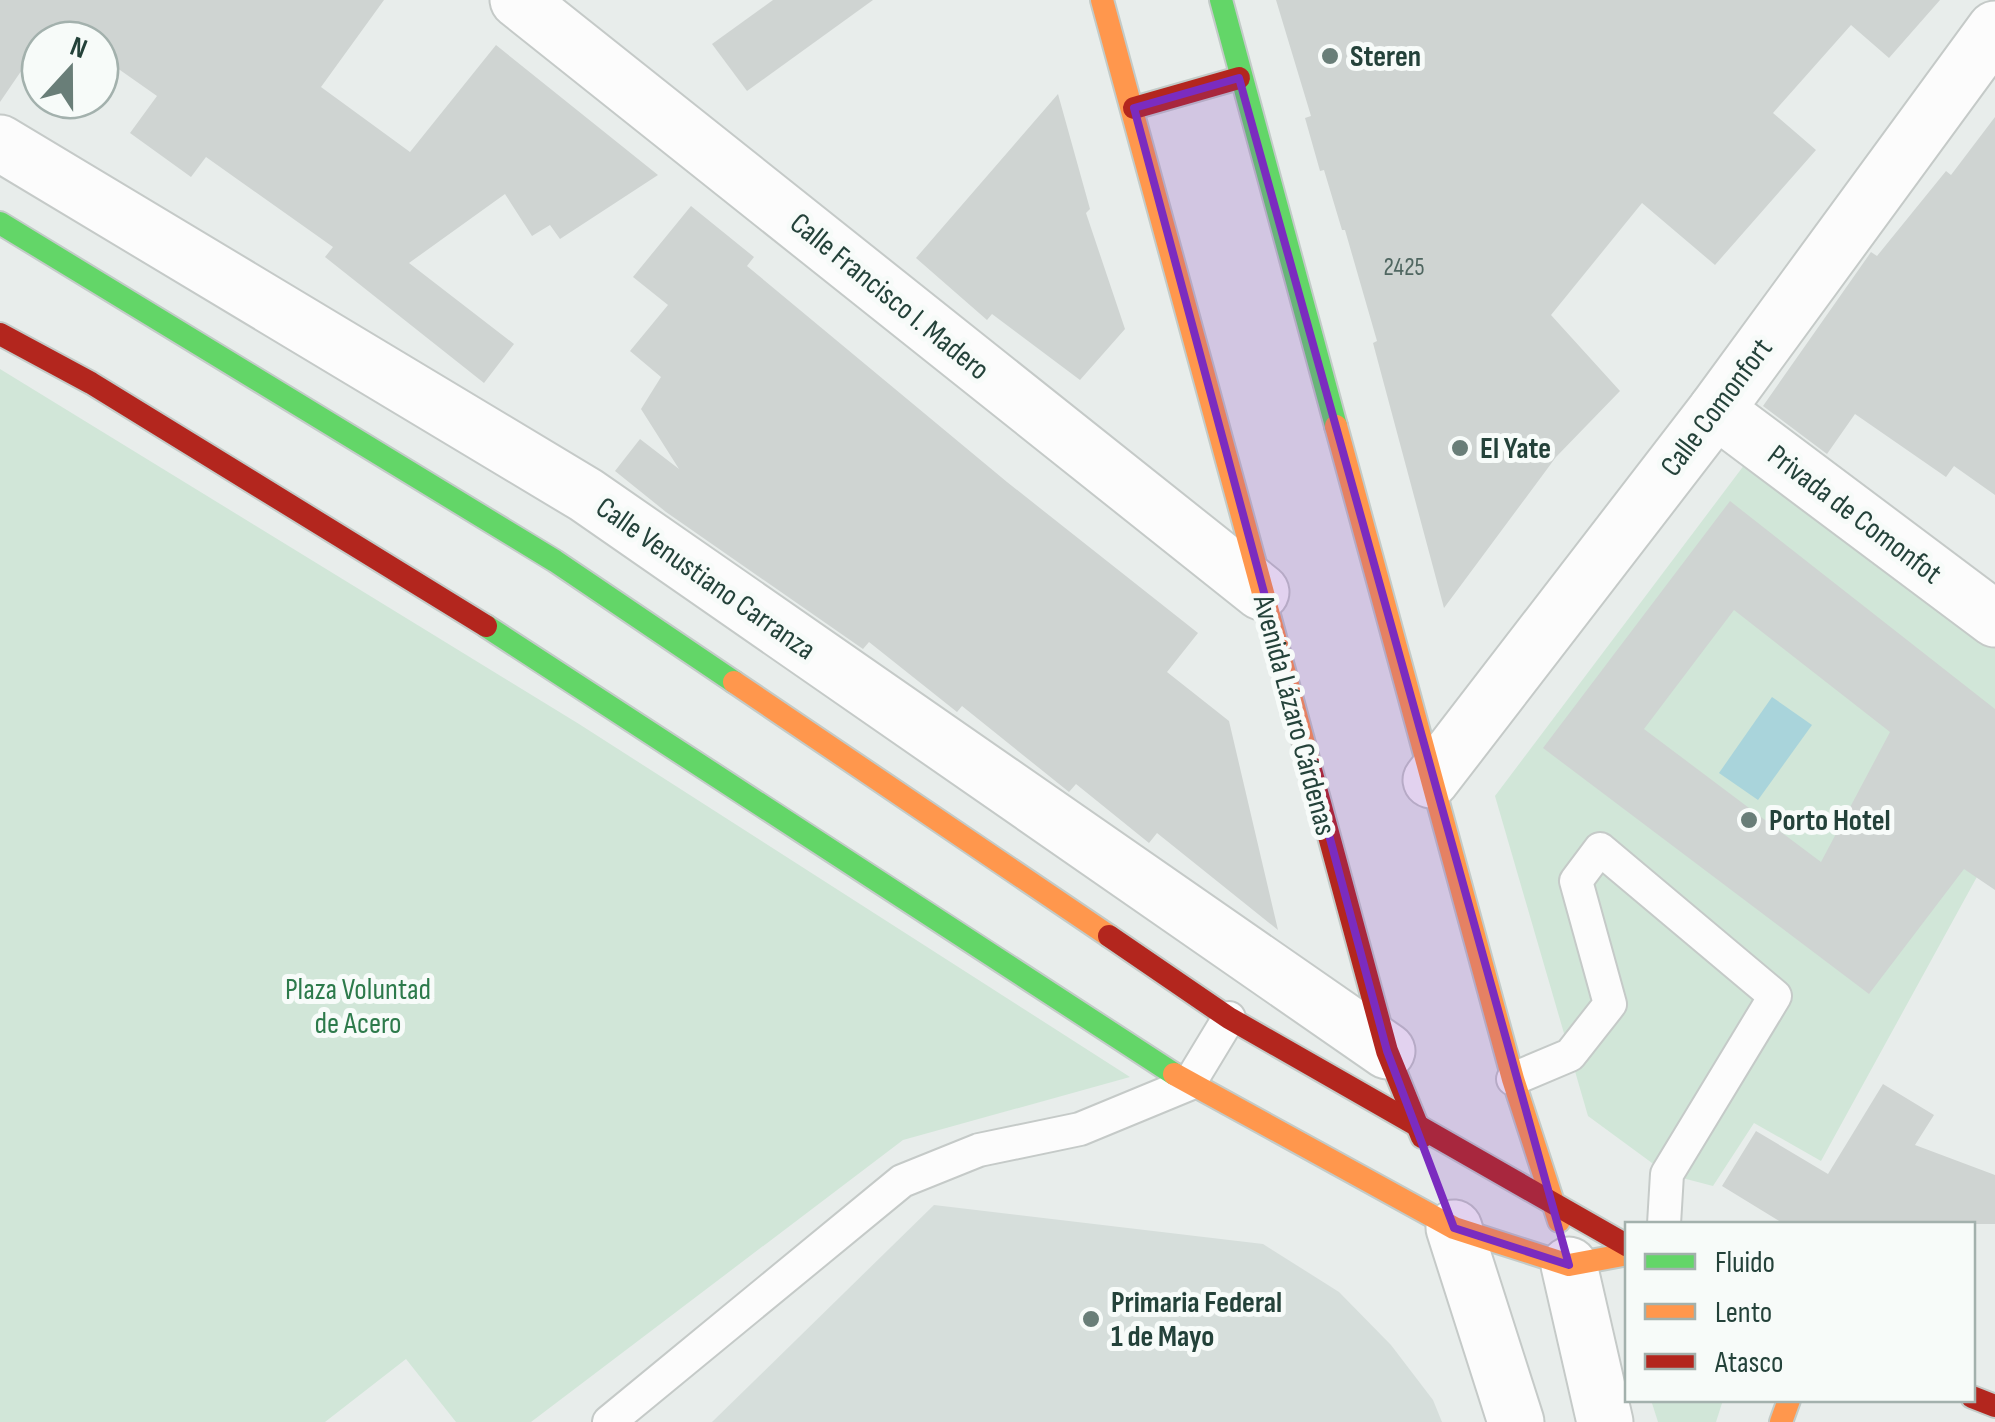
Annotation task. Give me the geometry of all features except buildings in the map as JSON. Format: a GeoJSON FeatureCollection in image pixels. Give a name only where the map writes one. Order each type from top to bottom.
{"type":"FeatureCollection","features":[{"type":"Feature","properties":{"kind":"main road","name":"Avenida Lázaro Cárdenas"},"geometry":{"type":"LineString","coordinates":[[1102,0],[1387,1051],[1430,1160]]}},
{"type":"Feature","properties":{"kind":"main road"},"geometry":{"type":"LineString","coordinates":[[1221,0],[1238,78],[1431,780],[1513,1078],[1556,1204],[1569,1265]]}},
{"type":"Feature","properties":{"kind":"main road"},"geometry":{"type":"LineString","coordinates":[[1134,108],[1238,78]]}},
{"type":"Feature","properties":{"kind":"main road"},"geometry":{"type":"LineString","coordinates":[[0,223],[555,561],[1229,1018],[1625,1244]]}},
{"type":"Feature","properties":{"kind":"main road"},"geometry":{"type":"LineString","coordinates":[[0,334],[91,383],[580,684],[1189,1084],[1448,1211],[1569,1265],[1625,1255]]}},
{"type":"Feature","properties":{"kind":"street","name":"Calle Francisco I. Madero"},"geometry":{"type":"LineString","coordinates":[[518,0],[1261,592]]}},
{"type":"Feature","properties":{"kind":"street","name":"Calle Comonfort"},"geometry":{"type":"LineString","coordinates":[[1431,780],[1716,410],[1995,29]]}},
{"type":"Feature","properties":{"kind":"street","name":"Calle Venustiano Carranza"},"geometry":{"type":"LineString","coordinates":[[0,143],[586,495],[1387,1051]]}},
{"type":"Feature","properties":{"kind":"street","name":"Privada de Comonfot"},"geometry":{"type":"LineString","coordinates":[[1716,410],[1995,619]]}},
{"type":"Feature","properties":{"kind":"street"},"geometry":{"type":"LineString","coordinates":[[1448,1211],[1516,1422]]}},
{"type":"Feature","properties":{"kind":"street"},"geometry":{"type":"LineString","coordinates":[[1569,1265],[1605,1422]]}},
{"type":"Feature","properties":{"kind":"lane"},"geometry":{"type":"LineString","coordinates":[[1513,1078],[1570,1055],[1610,1004],[1576,881],[1600,850],[1776,996],[1667,1174],[1664,1222]]}},
{"type":"Feature","properties":{"kind":"lane"},"geometry":{"type":"LineString","coordinates":[[609,1422],[902,1182],[979,1150],[1080,1128],[1189,1084],[1229,1018]]}},
{"type":"Feature","properties":{"kind":"highlighted area"},"geometry":{"type":"Polygon","coordinates":[[[1239,78],[1569,1265],[1454,1228],[1387,1051],[1134,108],[1239,78]]]}},
{"type":"Feature","properties":{"kind":"shaded area","name":"Primaria Federal 1 de Mayo"},"geometry":{"type":"Polygon","coordinates":[[[934,1205],[1263,1244],[1339,1292],[1391,1345],[1433,1400],[1442,1422],[712,1422],[934,1205]]]}},
{"type":"Feature","properties":{"kind":"green space","name":"Plaza Voluntad de Acero"},"geometry":{"type":"Polygon","coordinates":[[[0,369],[579,724],[1130,1077],[903,1140],[531,1422],[456,1422],[406,1359],[325,1422],[0,1422],[0,369]]]}},
{"type":"Feature","properties":{"kind":"green space","name":"Porto Hotel"},"geometry":{"type":"Polygon","coordinates":[[[1754,452],[1995,638],[1995,844],[1821,1161],[1754,1123],[1713,1186],[1667,1174],[1588,1116],[1495,796],[1754,452]]]}},
{"type":"Feature","properties":{"kind":"green space"},"geometry":{"type":"Polygon","coordinates":[[[1652,1402],[1722,1402],[1716,1422],[1658,1422],[1652,1402]]]}},
{"type":"Feature","properties":{"kind":"water"},"geometry":{"type":"Polygon","coordinates":[[[1772,697],[1812,725],[1758,800],[1719,773],[1772,697]]]}},
{"type":"Feature","properties":{"kind":"traffic: fast"},"geometry":{"type":"LineString","coordinates":[[1221,0],[1336,426]]}},
{"type":"Feature","properties":{"kind":"traffic: fast"},"geometry":{"type":"LineString","coordinates":[[0,223],[555,561],[734,682]]}},
{"type":"Feature","properties":{"kind":"traffic: fast"},"geometry":{"type":"LineString","coordinates":[[486,626],[1174,1074]]}},
{"type":"Feature","properties":{"kind":"traffic: slow"},"geometry":{"type":"LineString","coordinates":[[1102,0],[1310,766]]}},
{"type":"Feature","properties":{"kind":"traffic: slow"},"geometry":{"type":"LineString","coordinates":[[1336,426],[1513,1079],[1559,1221]]}},
{"type":"Feature","properties":{"kind":"traffic: slow"},"geometry":{"type":"LineString","coordinates":[[734,682],[1109,936]]}},
{"type":"Feature","properties":{"kind":"traffic: slow"},"geometry":{"type":"LineString","coordinates":[[1174,1074],[1454,1228],[1569,1265],[1625,1255]]}},
{"type":"Feature","properties":{"kind":"traffic: slow"},"geometry":{"type":"LineString","coordinates":[[1781,1422],[1788,1402]]}},
{"type":"Feature","properties":{"kind":"traffic: jam"},"geometry":{"type":"LineString","coordinates":[[1134,108],[1239,78]]}},
{"type":"Feature","properties":{"kind":"traffic: jam"},"geometry":{"type":"LineString","coordinates":[[0,334],[91,383],[486,626]]}},
{"type":"Feature","properties":{"kind":"traffic: jam"},"geometry":{"type":"LineString","coordinates":[[1310,766],[1387,1051],[1422,1137]]}},
{"type":"Feature","properties":{"kind":"traffic: jam"},"geometry":{"type":"LineString","coordinates":[[1109,936],[1229,1018],[1625,1244]]}},
{"type":"Feature","properties":{"kind":"traffic: jam"},"geometry":{"type":"LineString","coordinates":[[1975,1398],[1995,1406]]}},
{"type":"Feature","properties":{"kind":"place","name":"Steren"},"geometry":{"type":"Point","coordinates":[1330,56]}},
{"type":"Feature","properties":{"kind":"place","name":"El Yate"},"geometry":{"type":"Point","coordinates":[1460,448]}},
{"type":"Feature","properties":{"kind":"place","name":"Porto Hotel"},"geometry":{"type":"Point","coordinates":[1749,820]}},
{"type":"Feature","properties":{"kind":"place","name":"Primaria Federal 1 de Mayo"},"geometry":{"type":"Point","coordinates":[1091,1319]}}]}
